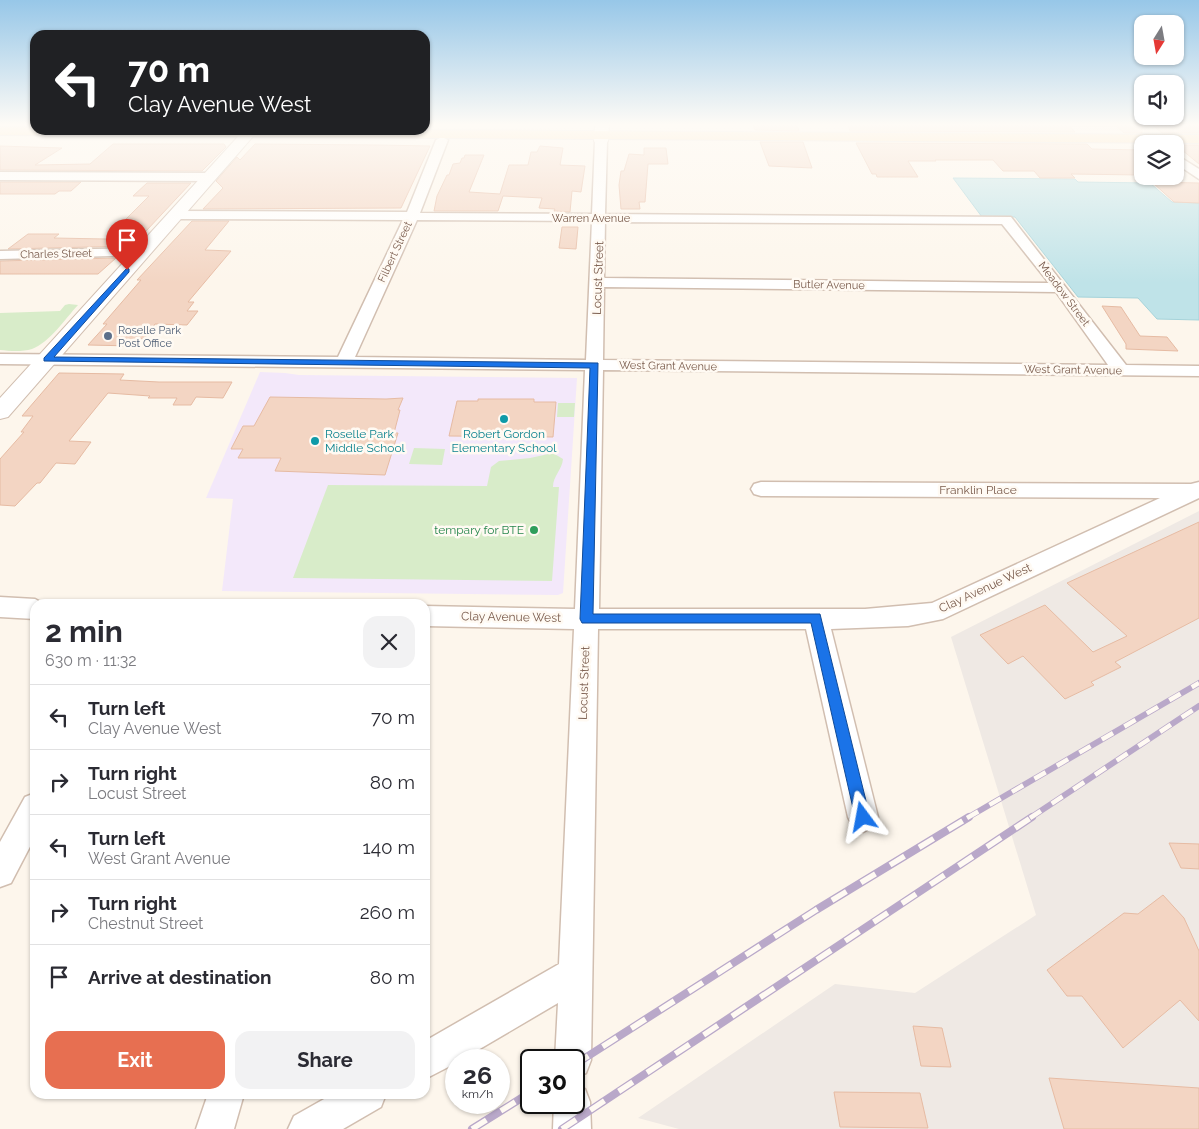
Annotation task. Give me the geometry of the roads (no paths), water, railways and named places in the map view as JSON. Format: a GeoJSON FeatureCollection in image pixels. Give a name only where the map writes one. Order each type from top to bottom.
{"type":"FeatureCollection","features":[{"type":"Feature","properties":{"kind":"street"},"geometry":{"type":"LineString","coordinates":[[0,412],[210,178]]}},
{"type":"Feature","properties":{"kind":"street","name":"Filbert Street"},"geometry":{"type":"LineString","coordinates":[[344,362],[411,218],[427,178]]}},
{"type":"Feature","properties":{"kind":"street","name":"Locust Street"},"geometry":{"type":"LineString","coordinates":[[573,1049],[601,178]]}},
{"type":"Feature","properties":{"kind":"street","name":"Warren Avenue"},"geometry":{"type":"LineString","coordinates":[[176,215],[411,218],[1006,220]]}},
{"type":"Feature","properties":{"kind":"street","name":"Meadow Street"},"geometry":{"type":"LineString","coordinates":[[1006,220],[1121,370]]}},
{"type":"Feature","properties":{"kind":"street","name":"Charles Street"},"geometry":{"type":"LineString","coordinates":[[0,255],[143,252]]}},
{"type":"Feature","properties":{"kind":"street","name":"Butler Avenue"},"geometry":{"type":"LineString","coordinates":[[598,282],[1060,288]]}},
{"type":"Feature","properties":{"kind":"street","name":"West Grant Avenue"},"geometry":{"type":"LineString","coordinates":[[0,359],[1199,371]]}},
{"type":"Feature","properties":{"kind":"street","name":"Franklin Place"},"geometry":{"type":"LineString","coordinates":[[761,488],[1197,490]]}},
{"type":"Feature","properties":{"kind":"street","name":"Clay Avenue West"},"geometry":{"type":"LineString","coordinates":[[430,616],[586,619],[882,618],[936,612],[1197,490]]}},
{"type":"Feature","properties":{"kind":"street"},"geometry":{"type":"LineString","coordinates":[[0,607],[30,609]]}},
{"type":"Feature","properties":{"kind":"street"},"geometry":{"type":"LineString","coordinates":[[816,618],[863,817]]}},
{"type":"Feature","properties":{"kind":"street"},"geometry":{"type":"LineString","coordinates":[[0,872],[30,817]]}},
{"type":"Feature","properties":{"kind":"street"},"geometry":{"type":"LineString","coordinates":[[430,1058],[575,974]]}},
{"type":"Feature","properties":{"kind":"street"},"geometry":{"type":"LineString","coordinates":[[215,1129],[224,1099]]}},
{"type":"Feature","properties":{"kind":"street"},"geometry":{"type":"LineString","coordinates":[[307,1129],[359,1099]]}},
{"type":"Feature","properties":{"kind":"street"},"geometry":{"type":"LineString","coordinates":[[572,1114],[572,1129]]}},
{"type":"Feature","properties":{"kind":"water"},"geometry":{"type":"Polygon","coordinates":[[[953,178],[1075,179],[1078,182],[1134,183],[1134,185],[1152,185],[1172,202],[1199,203],[1199,320],[1157,319],[1138,298],[1078,297],[1015,217],[982,217],[953,178]]]}},
{"type":"Feature","properties":{"kind":"railway"},"geometry":{"type":"LineString","coordinates":[[967,818],[1199,683]]}},
{"type":"Feature","properties":{"kind":"railway"},"geometry":{"type":"LineString","coordinates":[[1030,818],[1199,706]]}},
{"type":"Feature","properties":{"kind":"railway"},"geometry":{"type":"LineString","coordinates":[[585,1058],[816,910],[969,817]]}},
{"type":"Feature","properties":{"kind":"railway"},"geometry":{"type":"LineString","coordinates":[[562,1129],[1032,817]]}},
{"type":"Feature","properties":{"kind":"railway"},"geometry":{"type":"LineString","coordinates":[[472,1129],[520,1099]]}},
{"type":"Feature","properties":{"kind":"place","name":"Roselle Park Post Office"},"geometry":{"type":"Point","coordinates":[108,336]}},
{"type":"Feature","properties":{"kind":"place","name":"Robert Gordon Elementary School"},"geometry":{"type":"Point","coordinates":[504,419]}},
{"type":"Feature","properties":{"kind":"place","name":"Roselle Park Middle School"},"geometry":{"type":"Point","coordinates":[315,441]}},
{"type":"Feature","properties":{"kind":"place","name":"tempary for BTE"},"geometry":{"type":"Point","coordinates":[534,530]}}]}
